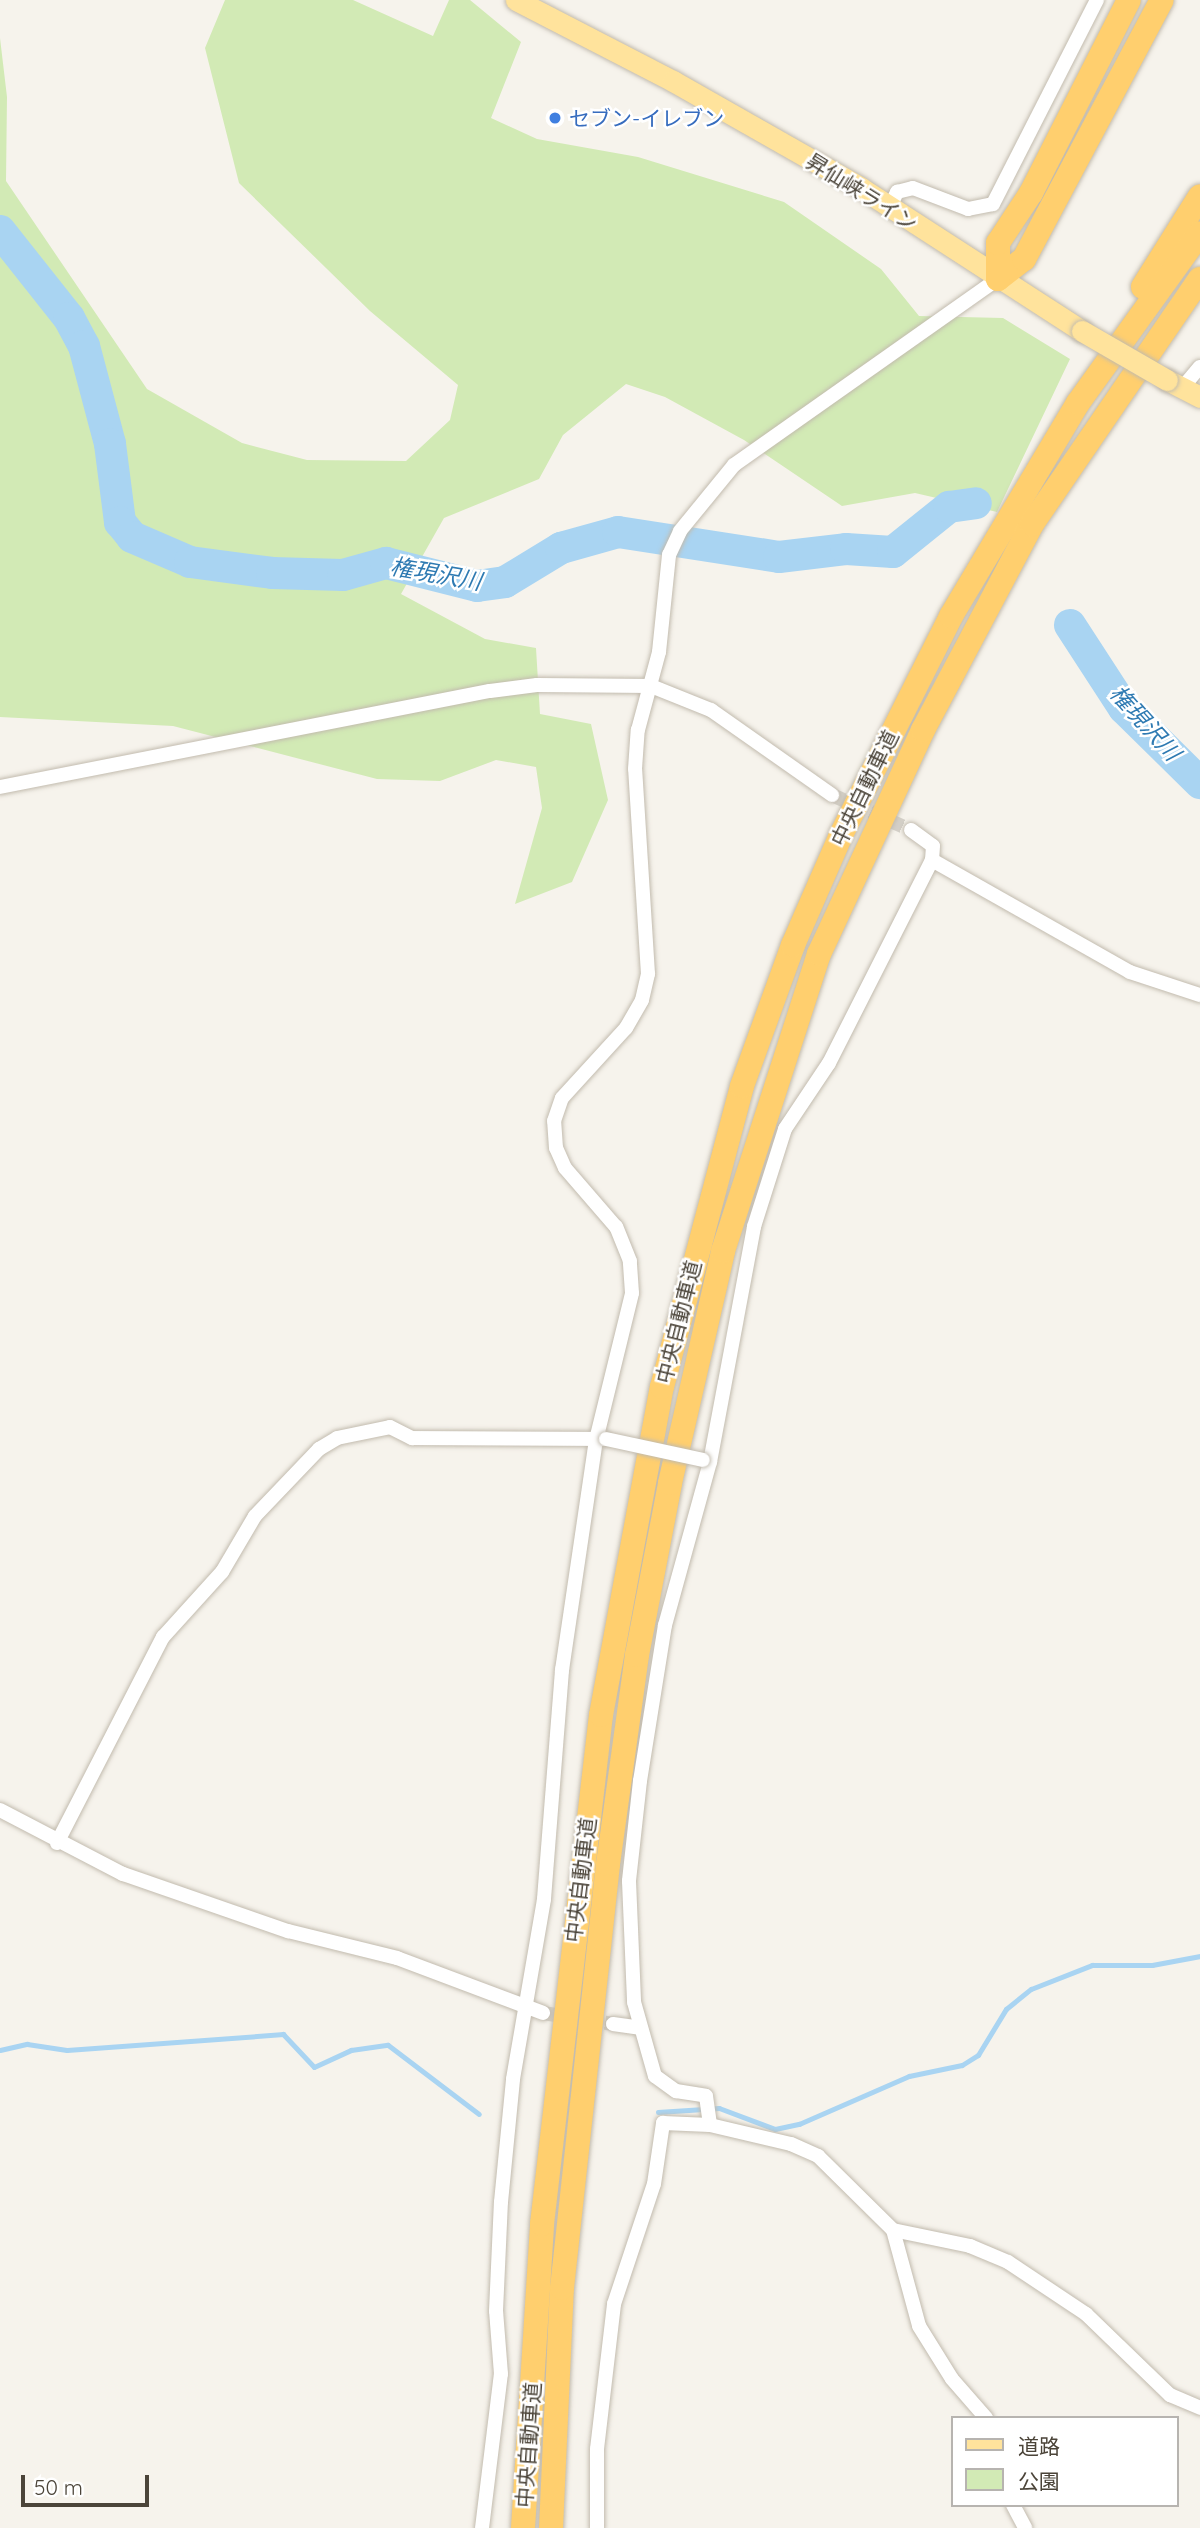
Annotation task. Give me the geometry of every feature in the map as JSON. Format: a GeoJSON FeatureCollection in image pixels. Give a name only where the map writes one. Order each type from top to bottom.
{"type":"FeatureCollection","features":[{"type":"Feature","properties":{"kind":"highway"},"geometry":{"type":"LineString","coordinates":[[998,279],[998,243],[1031,192],[1127,0]]}},
{"type":"Feature","properties":{"kind":"highway"},"geometry":{"type":"LineString","coordinates":[[998,279],[1024,259],[1125,74],[1160,0]]}},
{"type":"Feature","properties":{"kind":"highway"},"geometry":{"type":"LineString","coordinates":[[1078,403],[1160,256],[1200,197]]}},
{"type":"Feature","properties":{"kind":"highway","name":"中央自動車道"},"geometry":{"type":"LineString","coordinates":[[523,2528],[542,2224],[601,1715],[662,1387],[698,1241],[742,1086],[793,945],[841,835],[951,616],[1078,403],[1200,233]]}},
{"type":"Feature","properties":{"kind":"highway","name":"中央自動車道"},"geometry":{"type":"LineString","coordinates":[[551,2528],[562,2288],[610,1851],[636,1655],[670,1483],[723,1251],[819,954],[918,741],[1032,524],[1199,280]]}},
{"type":"Feature","properties":{"kind":"main road","name":"昇仙峡ライン"},"geometry":{"type":"LineString","coordinates":[[516,0],[673,81],[890,207],[1082,331],[1183,388]]}},
{"type":"Feature","properties":{"kind":"street"},"geometry":{"type":"LineString","coordinates":[[890,207],[897,192],[913,188],[968,209],[993,204],[1097,0]]}},
{"type":"Feature","properties":{"kind":"street"},"geometry":{"type":"LineString","coordinates":[[482,2528],[501,2374],[496,2311],[501,2202],[513,2079],[528,2007],[544,1899],[562,1670],[601,1439],[632,1293],[630,1261],[616,1227],[565,1168],[556,1148],[555,1121],[562,1098],[626,1028],[642,1000],[648,974],[635,769],[638,730],[651,686],[669,555],[680,531],[734,465],[998,279]]}},
{"type":"Feature","properties":{"kind":"street"},"geometry":{"type":"LineString","coordinates":[[1183,388],[1200,367]]}},
{"type":"Feature","properties":{"kind":"street"},"geometry":{"type":"LineString","coordinates":[[0,786],[490,691],[537,685],[651,686],[711,710],[832,795]]}},
{"type":"Feature","properties":{"kind":"street"},"geometry":{"type":"LineString","coordinates":[[710,2125],[706,2096],[676,2091],[655,2076],[634,2002],[629,1881],[640,1781],[665,1625],[706,1461],[738,1301],[769,1168],[785,1129],[829,1063],[882,965],[932,860],[933,846],[911,830]]}},
{"type":"Feature","properties":{"kind":"street"},"geometry":{"type":"LineString","coordinates":[[932,860],[1130,972],[1200,995]]}},
{"type":"Feature","properties":{"kind":"street"},"geometry":{"type":"LineString","coordinates":[[57,1843],[163,1637],[222,1572],[255,1516],[318,1449],[337,1438],[390,1427],[412,1438],[601,1439],[706,1461]]}},
{"type":"Feature","properties":{"kind":"street"},"geometry":{"type":"LineString","coordinates":[[0,1810],[57,1843],[123,1874],[248,1917],[397,1958],[543,2013]]}},
{"type":"Feature","properties":{"kind":"street"},"geometry":{"type":"LineString","coordinates":[[613,2024],[640,2028]]}},
{"type":"Feature","properties":{"kind":"street"},"geometry":{"type":"LineString","coordinates":[[597,2528],[597,2449],[614,2304],[654,2184],[663,2123],[710,2125],[792,2144],[818,2156],[893,2230],[919,2326],[952,2379],[984,2416]]}},
{"type":"Feature","properties":{"kind":"street"},"geometry":{"type":"LineString","coordinates":[[893,2230],[971,2246],[1008,2262],[1086,2314],[1170,2395],[1200,2409]]}},
{"type":"Feature","properties":{"kind":"street"},"geometry":{"type":"LineString","coordinates":[[1014,2507],[1026,2528]]}},
{"type":"Feature","properties":{"kind":"green space"},"geometry":{"type":"Polygon","coordinates":[[[225,0],[353,0],[433,36],[449,0],[470,0],[521,42],[491,118],[537,139],[638,157],[784,202],[881,269],[919,316],[1003,318],[1070,359],[997,512],[915,493],[842,506],[744,440],[665,397],[626,384],[563,435],[539,479],[444,518],[401,594],[485,639],[536,648],[540,714],[591,724],[608,800],[572,882],[515,904],[542,808],[536,767],[496,760],[440,781],[377,779],[173,726],[0,717],[0,38],[7,97],[6,181],[147,389],[242,443],[307,460],[406,461],[450,420],[458,385],[370,311],[239,183],[205,48],[225,0]]]}},
{"type":"Feature","properties":{"kind":"waterway","name":"権現沢川"},"geometry":{"type":"LineString","coordinates":[[0,231],[69,318],[84,346],[110,444],[120,522],[132,537],[190,562],[272,573],[343,575],[386,563],[477,586],[505,582],[561,548],[618,532],[779,557],[846,549],[893,552],[949,507],[976,503]]}},
{"type":"Feature","properties":{"kind":"waterway","name":"権現沢川"},"geometry":{"type":"LineString","coordinates":[[1070,625],[1124,708],[1200,783]]}},
{"type":"Feature","properties":{"kind":"waterway"},"geometry":{"type":"LineString","coordinates":[[658,2112],[719,2108],[775,2129],[799,2124],[909,2076],[962,2065],[978,2055],[1006,2009],[1031,1989],[1092,1965],[1152,1965],[1200,1956]]}},
{"type":"Feature","properties":{"kind":"waterway"},"geometry":{"type":"LineString","coordinates":[[0,2050],[27,2044],[67,2050],[283,2034],[314,2067],[351,2050],[388,2045],[479,2114]]}},
{"type":"Feature","properties":{"kind":"tunnel"},"geometry":{"type":"LineString","coordinates":[[832,795],[911,830]]}},
{"type":"Feature","properties":{"kind":"tunnel"},"geometry":{"type":"LineString","coordinates":[[543,2013],[613,2024]]}},
{"type":"Feature","properties":{"kind":"place","name":"セブン-イレブン"},"geometry":{"type":"Point","coordinates":[555,118]}}]}
